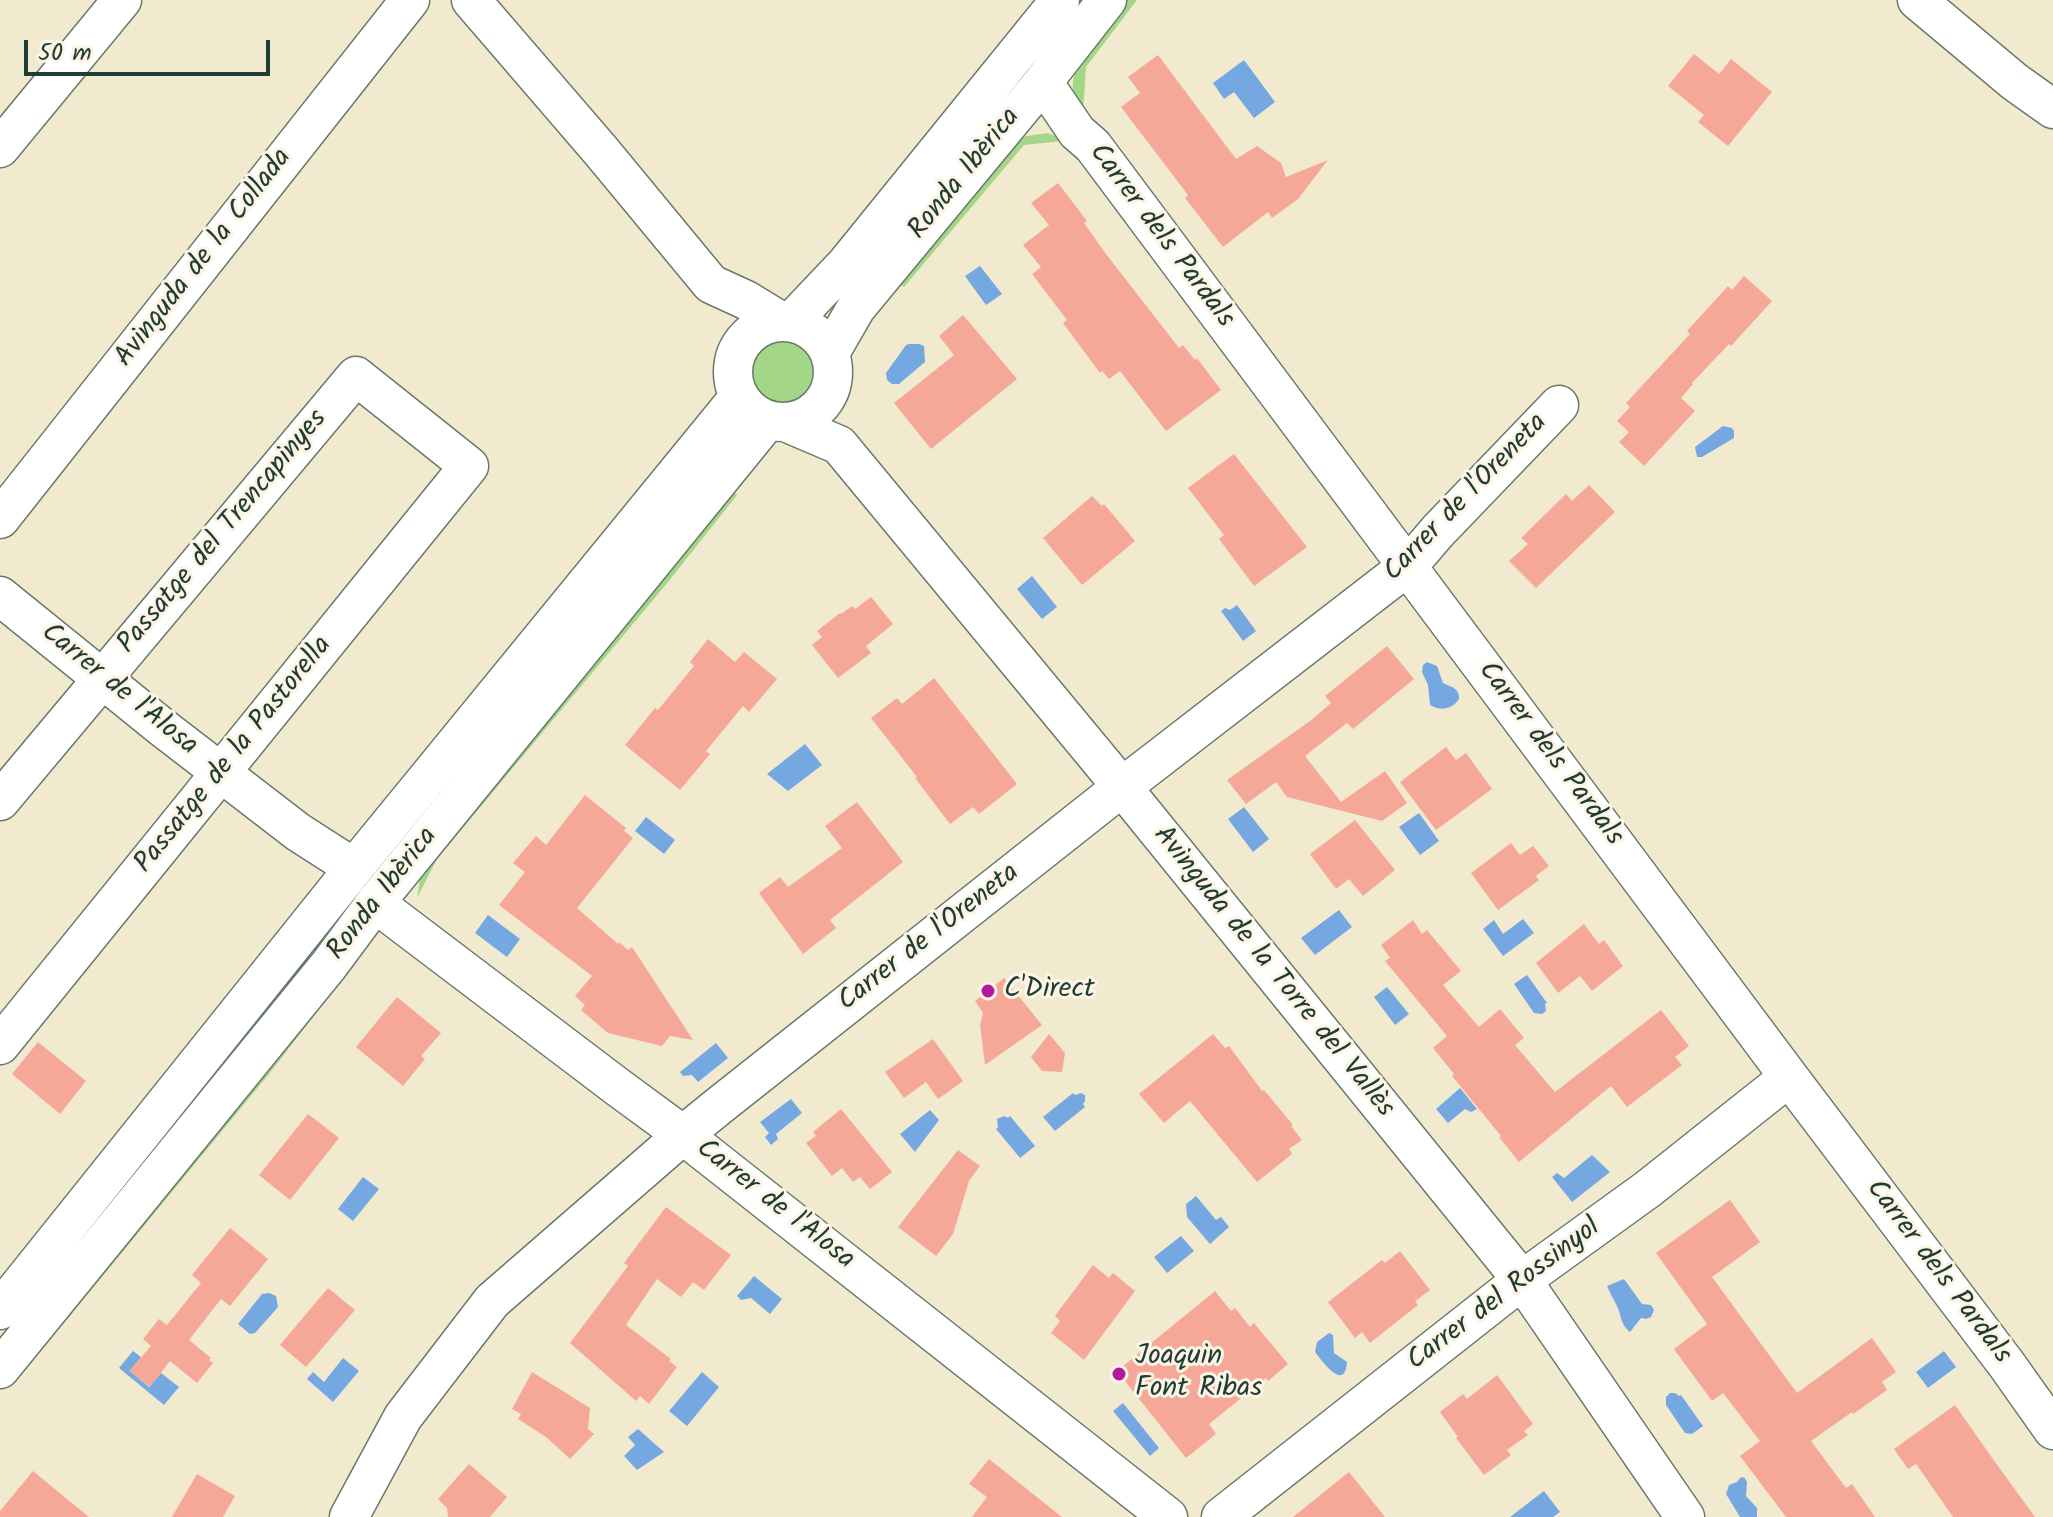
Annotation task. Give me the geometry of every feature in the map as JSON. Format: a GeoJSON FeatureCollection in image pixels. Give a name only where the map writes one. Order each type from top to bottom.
{"type":"FeatureCollection","features":[{"type":"Feature","properties":{"kind":"street"},"geometry":{"type":"LineString","coordinates":[[0,148],[122,0]]}},
{"type":"Feature","properties":{"kind":"street","name":"Avinguda de la Collada"},"geometry":{"type":"LineString","coordinates":[[0,519],[410,0]]}},
{"type":"Feature","properties":{"kind":"street"},"geometry":{"type":"LineString","coordinates":[[471,0],[711,284],[814,333],[830,353]]}},
{"type":"Feature","properties":{"kind":"street","name":"Ronda Ibèrica"},"geometry":{"type":"LineString","coordinates":[[739,347],[750,334],[765,325],[787,322],[847,263],[1060,0]]}},
{"type":"Feature","properties":{"kind":"street","name":"Ronda Ibèrica"},"geometry":{"type":"LineString","coordinates":[[764,413],[802,419],[817,409],[827,396],[834,375],[830,353],[856,308],[1107,0]]}},
{"type":"Feature","properties":{"kind":"street"},"geometry":{"type":"LineString","coordinates":[[1917,0],[2015,82],[2053,109]]}},
{"type":"Feature","properties":{"kind":"street","name":"Carrer dels Pardals"},"geometry":{"type":"LineString","coordinates":[[1043,82],[1077,132],[1093,146],[2053,1430]]}},
{"type":"Feature","properties":{"kind":"street"},"geometry":{"type":"LineString","coordinates":[[711,284],[713,296],[739,347],[734,359],[734,385],[764,413]]}},
{"type":"Feature","properties":{"kind":"street","name":"Passatge del Trencapinyes"},"geometry":{"type":"LineString","coordinates":[[0,801],[356,376],[469,466]]}},
{"type":"Feature","properties":{"kind":"street","name":"Avinguda de la Torre del Vallès"},"geometry":{"type":"LineString","coordinates":[[827,396],[839,445],[1122,787],[1522,1280],[1685,1517]]}},
{"type":"Feature","properties":{"kind":"street","name":"Carrer de l'Oreneta"},"geometry":{"type":"LineString","coordinates":[[349,1517],[403,1417],[492,1301],[683,1135],[1122,787],[1408,566],[1559,405]]}},
{"type":"Feature","properties":{"kind":"street","name":"Ronda Ibèrica"},"geometry":{"type":"LineString","coordinates":[[0,1310],[354,868],[764,413]]}},
{"type":"Feature","properties":{"kind":"street","name":"Ronda Ibèrica"},"geometry":{"type":"LineString","coordinates":[[0,1369],[329,965],[764,413]]}},
{"type":"Feature","properties":{"kind":"street","name":"Avinguda de la Torre del Vallès"},"geometry":{"type":"LineString","coordinates":[[764,413],[839,445]]}},
{"type":"Feature","properties":{"kind":"street","name":"Passatge de la Pastorella"},"geometry":{"type":"LineString","coordinates":[[0,1045],[469,466]]}},
{"type":"Feature","properties":{"kind":"street","name":"Carrer de l'Alosa"},"geometry":{"type":"LineString","coordinates":[[0,596],[298,832],[354,868]]}},
{"type":"Feature","properties":{"kind":"street","name":"Carrer de l'Alosa"},"geometry":{"type":"LineString","coordinates":[[375,903],[683,1135],[1168,1517]]}},
{"type":"Feature","properties":{"kind":"street","name":"Carrer del Rossinyol"},"geometry":{"type":"LineString","coordinates":[[1221,1517],[1522,1280],[1648,1189],[1789,1077]]}},
{"type":"Feature","properties":{"kind":"green space"},"geometry":{"type":"Polygon","coordinates":[[[1127,0],[1137,0],[1086,67],[1083,112],[1074,95],[1076,70],[1090,44],[1127,0]]]}},
{"type":"Feature","properties":{"kind":"green space"},"geometry":{"type":"Polygon","coordinates":[[[1047,133],[1064,139],[1024,145],[904,287],[897,282],[1021,137],[1047,133]]]}},
{"type":"Feature","properties":{"kind":"green space"},"geometry":{"type":"Polygon","coordinates":[[[784,336],[805,343],[817,362],[818,385],[808,399],[787,408],[766,403],[751,387],[744,367],[759,344],[784,336]]]}},
{"type":"Feature","properties":{"kind":"green space"},"geometry":{"type":"Polygon","coordinates":[[[729,488],[737,495],[437,859],[417,898],[420,880],[429,860],[729,488]]]}},
{"type":"Feature","properties":{"kind":"green space"},"geometry":{"type":"Polygon","coordinates":[[[299,959],[306,965],[12,1326],[6,1320],[299,959]]]}},
{"type":"Feature","properties":{"kind":"green space"},"geometry":{"type":"Polygon","coordinates":[[[330,983],[336,987],[269,1074],[40,1352],[33,1345],[330,983]]]}},
{"type":"Feature","properties":{"kind":"water"},"geometry":{"type":"Polygon","coordinates":[[[1244,60],[1275,102],[1254,118],[1234,92],[1224,99],[1213,83],[1244,60]]]}},
{"type":"Feature","properties":{"kind":"water"},"geometry":{"type":"Polygon","coordinates":[[[980,266],[1002,294],[986,305],[965,276],[980,266]]]}},
{"type":"Feature","properties":{"kind":"water"},"geometry":{"type":"Polygon","coordinates":[[[909,344],[924,346],[925,362],[899,384],[892,384],[887,380],[886,373],[909,344]]]}},
{"type":"Feature","properties":{"kind":"water"},"geometry":{"type":"Polygon","coordinates":[[[1723,426],[1732,428],[1734,438],[1697,457],[1695,447],[1723,426]]]}},
{"type":"Feature","properties":{"kind":"water"},"geometry":{"type":"Polygon","coordinates":[[[1032,576],[1057,607],[1042,619],[1017,589],[1032,576]]]}},
{"type":"Feature","properties":{"kind":"water"},"geometry":{"type":"Polygon","coordinates":[[[1237,605],[1256,631],[1243,641],[1221,611],[1237,605]]]}},
{"type":"Feature","properties":{"kind":"water"},"geometry":{"type":"Polygon","coordinates":[[[1427,662],[1437,666],[1443,683],[1458,692],[1459,699],[1453,705],[1442,709],[1430,705],[1428,685],[1422,672],[1427,662]]]}},
{"type":"Feature","properties":{"kind":"water"},"geometry":{"type":"Polygon","coordinates":[[[805,744],[822,765],[788,791],[767,774],[805,744]]]}},
{"type":"Feature","properties":{"kind":"water"},"geometry":{"type":"Polygon","coordinates":[[[1244,807],[1269,839],[1253,852],[1228,819],[1244,807]]]}},
{"type":"Feature","properties":{"kind":"water"},"geometry":{"type":"Polygon","coordinates":[[[1419,813],[1439,841],[1420,855],[1399,827],[1419,813]]]}},
{"type":"Feature","properties":{"kind":"water"},"geometry":{"type":"Polygon","coordinates":[[[646,817],[675,840],[664,854],[635,831],[646,817]]]}},
{"type":"Feature","properties":{"kind":"water"},"geometry":{"type":"Polygon","coordinates":[[[1339,910],[1352,927],[1315,955],[1301,938],[1339,910]]]}},
{"type":"Feature","properties":{"kind":"water"},"geometry":{"type":"Polygon","coordinates":[[[488,915],[520,939],[507,957],[475,933],[488,915]]]}},
{"type":"Feature","properties":{"kind":"water"},"geometry":{"type":"Polygon","coordinates":[[[1523,919],[1534,933],[1503,956],[1483,929],[1494,920],[1503,934],[1523,919]]]}},
{"type":"Feature","properties":{"kind":"water"},"geometry":{"type":"Polygon","coordinates":[[[1527,975],[1547,1003],[1546,1011],[1542,1014],[1534,1013],[1514,984],[1527,975]]]}},
{"type":"Feature","properties":{"kind":"water"},"geometry":{"type":"Polygon","coordinates":[[[1387,987],[1409,1014],[1395,1025],[1374,997],[1387,987]]]}},
{"type":"Feature","properties":{"kind":"water"},"geometry":{"type":"Polygon","coordinates":[[[716,1043],[728,1058],[698,1082],[692,1075],[683,1076],[680,1072],[716,1043]]]}},
{"type":"Feature","properties":{"kind":"water"},"geometry":{"type":"Polygon","coordinates":[[[1460,1088],[1477,1109],[1471,1112],[1465,1109],[1448,1123],[1436,1109],[1460,1088]]]}},
{"type":"Feature","properties":{"kind":"water"},"geometry":{"type":"Polygon","coordinates":[[[1073,1093],[1085,1095],[1085,1107],[1055,1131],[1043,1117],[1073,1093]]]}},
{"type":"Feature","properties":{"kind":"water"},"geometry":{"type":"Polygon","coordinates":[[[791,1099],[802,1113],[776,1134],[778,1139],[771,1145],[765,1137],[769,1133],[760,1122],[791,1099]]]}},
{"type":"Feature","properties":{"kind":"water"},"geometry":{"type":"Polygon","coordinates":[[[930,1110],[939,1120],[915,1152],[900,1134],[930,1110]]]}},
{"type":"Feature","properties":{"kind":"water"},"geometry":{"type":"Polygon","coordinates":[[[1010,1116],[1035,1146],[1020,1158],[996,1129],[997,1119],[1010,1116]]]}},
{"type":"Feature","properties":{"kind":"water"},"geometry":{"type":"Polygon","coordinates":[[[1592,1155],[1610,1172],[1572,1202],[1552,1177],[1557,1173],[1564,1178],[1592,1155]]]}},
{"type":"Feature","properties":{"kind":"water"},"geometry":{"type":"Polygon","coordinates":[[[363,1177],[379,1189],[353,1221],[338,1209],[363,1177]]]}},
{"type":"Feature","properties":{"kind":"water"},"geometry":{"type":"Polygon","coordinates":[[[1196,1196],[1216,1220],[1221,1217],[1229,1227],[1210,1244],[1187,1217],[1186,1204],[1196,1196]]]}},
{"type":"Feature","properties":{"kind":"water"},"geometry":{"type":"Polygon","coordinates":[[[1181,1236],[1194,1251],[1167,1273],[1154,1257],[1181,1236]]]}},
{"type":"Feature","properties":{"kind":"water"},"geometry":{"type":"Polygon","coordinates":[[[754,1276],[782,1299],[770,1314],[751,1298],[741,1300],[737,1296],[754,1276]]]}},
{"type":"Feature","properties":{"kind":"water"},"geometry":{"type":"Polygon","coordinates":[[[1624,1279],[1642,1304],[1651,1305],[1654,1310],[1651,1317],[1641,1318],[1630,1332],[1607,1286],[1624,1279]]]}},
{"type":"Feature","properties":{"kind":"water"},"geometry":{"type":"Polygon","coordinates":[[[262,1294],[276,1296],[278,1307],[255,1333],[250,1334],[238,1324],[262,1294]]]}},
{"type":"Feature","properties":{"kind":"water"},"geometry":{"type":"Polygon","coordinates":[[[1329,1333],[1333,1335],[1334,1353],[1347,1362],[1342,1375],[1333,1372],[1315,1352],[1317,1342],[1329,1333]]]}},
{"type":"Feature","properties":{"kind":"water"},"geometry":{"type":"Polygon","coordinates":[[[133,1351],[141,1357],[130,1371],[149,1387],[161,1373],[179,1387],[164,1405],[119,1368],[133,1351]]]}},
{"type":"Feature","properties":{"kind":"water"},"geometry":{"type":"Polygon","coordinates":[[[1944,1351],[1956,1367],[1928,1388],[1916,1372],[1944,1351]]]}},
{"type":"Feature","properties":{"kind":"water"},"geometry":{"type":"Polygon","coordinates":[[[343,1358],[359,1371],[333,1402],[307,1379],[313,1372],[324,1382],[343,1358]]]}},
{"type":"Feature","properties":{"kind":"water"},"geometry":{"type":"Polygon","coordinates":[[[702,1372],[719,1387],[687,1426],[669,1411],[702,1372]]]}},
{"type":"Feature","properties":{"kind":"water"},"geometry":{"type":"Polygon","coordinates":[[[1670,1393],[1681,1395],[1703,1426],[1692,1434],[1685,1433],[1666,1405],[1666,1397],[1670,1393]]]}},
{"type":"Feature","properties":{"kind":"water"},"geometry":{"type":"Polygon","coordinates":[[[1123,1403],[1159,1448],[1150,1456],[1113,1411],[1123,1403]]]}},
{"type":"Feature","properties":{"kind":"water"},"geometry":{"type":"Polygon","coordinates":[[[638,1429],[664,1452],[637,1470],[624,1456],[635,1445],[628,1437],[638,1429]]]}},
{"type":"Feature","properties":{"kind":"water"},"geometry":{"type":"Polygon","coordinates":[[[1744,1477],[1747,1482],[1746,1496],[1757,1508],[1757,1517],[1740,1517],[1726,1494],[1729,1485],[1744,1477]]]}},
{"type":"Feature","properties":{"kind":"water"},"geometry":{"type":"Polygon","coordinates":[[[1544,1491],[1560,1512],[1553,1517],[1510,1517],[1544,1491]]]}},
{"type":"Feature","properties":{"kind":"building"},"geometry":{"type":"Polygon","coordinates":[[[1694,54],[1719,74],[1731,59],[1772,92],[1728,146],[1698,122],[1704,115],[1668,86],[1694,54]]]}},
{"type":"Feature","properties":{"kind":"building"},"geometry":{"type":"Polygon","coordinates":[[[1158,55],[1236,159],[1257,146],[1281,163],[1286,177],[1328,160],[1298,199],[1272,218],[1268,212],[1223,247],[1121,107],[1140,93],[1128,77],[1158,55]]]}},
{"type":"Feature","properties":{"kind":"building"},"geometry":{"type":"Polygon","coordinates":[[[1058,183],[1087,221],[1084,223],[1106,254],[1179,348],[1183,345],[1195,360],[1197,358],[1221,390],[1166,431],[1120,371],[1109,379],[1102,371],[1100,373],[1063,323],[1067,320],[1032,274],[1041,267],[1023,245],[1049,225],[1031,203],[1058,183]]]}},
{"type":"Feature","properties":{"kind":"building"},"geometry":{"type":"Polygon","coordinates":[[[1744,276],[1772,301],[1692,383],[1681,398],[1695,411],[1644,466],[1619,442],[1629,432],[1617,421],[1630,407],[1626,403],[1690,334],[1687,331],[1728,286],[1732,290],[1744,276]]]}},
{"type":"Feature","properties":{"kind":"building"},"geometry":{"type":"Polygon","coordinates":[[[963,315],[1017,379],[931,449],[894,403],[954,355],[939,336],[963,315]]]}},
{"type":"Feature","properties":{"kind":"building"},"geometry":{"type":"Polygon","coordinates":[[[1234,454],[1307,547],[1254,586],[1219,539],[1224,535],[1188,488],[1234,454]]]}},
{"type":"Feature","properties":{"kind":"building"},"geometry":{"type":"Polygon","coordinates":[[[1589,485],[1615,512],[1536,588],[1509,561],[1528,544],[1521,538],[1566,494],[1572,501],[1589,485]]]}},
{"type":"Feature","properties":{"kind":"building"},"geometry":{"type":"Polygon","coordinates":[[[1092,496],[1102,506],[1104,504],[1135,541],[1082,585],[1043,538],[1092,496]]]}},
{"type":"Feature","properties":{"kind":"building"},"geometry":{"type":"Polygon","coordinates":[[[871,597],[893,624],[866,646],[871,653],[838,678],[812,645],[822,637],[817,631],[840,613],[852,606],[855,609],[871,597]]]}},
{"type":"Feature","properties":{"kind":"building"},"geometry":{"type":"Polygon","coordinates":[[[708,639],[735,662],[744,652],[777,679],[749,712],[743,706],[706,751],[710,754],[680,790],[625,745],[694,666],[690,662],[708,639]]]}},
{"type":"Feature","properties":{"kind":"building"},"geometry":{"type":"Polygon","coordinates":[[[1387,646],[1414,679],[1353,729],[1347,723],[1305,756],[1341,802],[1385,771],[1407,803],[1382,821],[1287,797],[1276,782],[1246,804],[1227,780],[1310,721],[1331,703],[1325,696],[1387,646]]]}},
{"type":"Feature","properties":{"kind":"building"},"geometry":{"type":"Polygon","coordinates":[[[934,678],[1017,784],[979,814],[973,807],[950,824],[871,718],[897,698],[902,704],[934,678]]]}},
{"type":"Feature","properties":{"kind":"building"},"geometry":{"type":"Polygon","coordinates":[[[1446,747],[1456,760],[1466,753],[1492,789],[1436,830],[1400,782],[1446,747]]]}},
{"type":"Feature","properties":{"kind":"building"},"geometry":{"type":"Polygon","coordinates":[[[585,795],[626,828],[624,831],[633,838],[577,908],[618,944],[628,950],[632,947],[693,1040],[670,1036],[662,1046],[608,1033],[581,1010],[585,1005],[575,996],[592,976],[499,905],[525,872],[513,863],[536,836],[546,845],[585,795]]]}},
{"type":"Feature","properties":{"kind":"building"},"geometry":{"type":"Polygon","coordinates":[[[857,802],[903,862],[830,920],[836,928],[803,954],[759,893],[780,877],[788,887],[842,848],[825,826],[857,802]]]}},
{"type":"Feature","properties":{"kind":"building"},"geometry":{"type":"Polygon","coordinates":[[[1355,820],[1395,870],[1363,896],[1349,879],[1336,889],[1310,854],[1355,820]]]}},
{"type":"Feature","properties":{"kind":"building"},"geometry":{"type":"Polygon","coordinates":[[[1511,843],[1520,855],[1533,846],[1549,866],[1536,876],[1539,880],[1498,910],[1471,873],[1511,843]]]}},
{"type":"Feature","properties":{"kind":"building"},"geometry":{"type":"Polygon","coordinates":[[[1413,920],[1422,934],[1427,930],[1461,971],[1443,985],[1479,1027],[1500,1009],[1524,1038],[1515,1045],[1555,1092],[1661,1010],[1689,1046],[1675,1057],[1682,1065],[1627,1107],[1611,1086],[1519,1162],[1433,1048],[1447,1036],[1385,961],[1390,958],[1381,945],[1413,920]]]}},
{"type":"Feature","properties":{"kind":"building"},"geometry":{"type":"Polygon","coordinates":[[[1584,924],[1599,944],[1604,940],[1623,966],[1592,991],[1580,976],[1558,993],[1536,963],[1584,924]]]}},
{"type":"Feature","properties":{"kind":"building"},"geometry":{"type":"Polygon","coordinates":[[[1004,978],[1042,1025],[985,1065],[980,1025],[983,1013],[975,1001],[1004,978]]]}},
{"type":"Feature","properties":{"kind":"building"},"geometry":{"type":"Polygon","coordinates":[[[397,997],[441,1033],[421,1056],[425,1059],[403,1086],[356,1047],[397,997]]]}},
{"type":"Feature","properties":{"kind":"building"},"geometry":{"type":"Polygon","coordinates":[[[1049,1034],[1065,1053],[1062,1072],[1042,1071],[1031,1057],[1049,1034]]]}},
{"type":"Feature","properties":{"kind":"building"},"geometry":{"type":"Polygon","coordinates":[[[1213,1034],[1225,1048],[1229,1046],[1302,1140],[1289,1149],[1292,1154],[1257,1182],[1190,1101],[1164,1123],[1139,1094],[1213,1034]]]}},
{"type":"Feature","properties":{"kind":"building"},"geometry":{"type":"Polygon","coordinates":[[[933,1039],[963,1081],[938,1099],[926,1082],[904,1098],[885,1072],[933,1039]]]}},
{"type":"Feature","properties":{"kind":"building"},"geometry":{"type":"Polygon","coordinates":[[[38,1042],[86,1081],[60,1114],[12,1074],[38,1042]]]}},
{"type":"Feature","properties":{"kind":"building"},"geometry":{"type":"Polygon","coordinates":[[[841,1109],[892,1172],[870,1189],[860,1177],[853,1182],[842,1168],[832,1176],[806,1143],[816,1136],[813,1132],[841,1109]]]}},
{"type":"Feature","properties":{"kind":"building"},"geometry":{"type":"Polygon","coordinates":[[[308,1114],[339,1138],[290,1200],[259,1175],[308,1114]]]}},
{"type":"Feature","properties":{"kind":"building"},"geometry":{"type":"Polygon","coordinates":[[[958,1150],[980,1166],[969,1181],[953,1234],[936,1256],[898,1227],[958,1150]]]}},
{"type":"Feature","properties":{"kind":"building"},"geometry":{"type":"Polygon","coordinates":[[[1730,1200],[1760,1242],[1712,1277],[1797,1393],[1872,1338],[1896,1372],[1882,1382],[1887,1390],[1811,1441],[1846,1488],[1852,1484],[1875,1517],[1786,1517],[1740,1456],[1760,1441],[1723,1393],[1712,1401],[1674,1349],[1707,1324],[1656,1253],[1730,1200]]]}},
{"type":"Feature","properties":{"kind":"building"},"geometry":{"type":"Polygon","coordinates":[[[666,1207],[731,1255],[704,1290],[693,1282],[681,1297],[657,1279],[627,1323],[677,1367],[649,1404],[640,1396],[636,1401],[570,1343],[628,1266],[624,1263],[666,1207]]]}},
{"type":"Feature","properties":{"kind":"building"},"geometry":{"type":"Polygon","coordinates":[[[230,1228],[268,1259],[230,1306],[221,1299],[189,1340],[213,1363],[197,1383],[170,1361],[150,1387],[129,1371],[151,1346],[143,1339],[159,1319],[167,1325],[201,1283],[192,1275],[230,1228]]]}},
{"type":"Feature","properties":{"kind":"building"},"geometry":{"type":"Polygon","coordinates":[[[1400,1251],[1430,1290],[1415,1301],[1418,1305],[1370,1343],[1362,1332],[1355,1338],[1328,1302],[1382,1260],[1385,1263],[1400,1251]]]}},
{"type":"Feature","properties":{"kind":"building"},"geometry":{"type":"Polygon","coordinates":[[[1093,1265],[1109,1278],[1113,1273],[1135,1291],[1084,1360],[1051,1333],[1060,1321],[1055,1316],[1093,1265]]]}},
{"type":"Feature","properties":{"kind":"building"},"geometry":{"type":"Polygon","coordinates":[[[328,1288],[355,1310],[306,1367],[280,1345],[328,1288]]]}},
{"type":"Feature","properties":{"kind":"building"},"geometry":{"type":"Polygon","coordinates":[[[1215,1291],[1231,1311],[1235,1308],[1250,1327],[1254,1323],[1288,1364],[1209,1424],[1216,1434],[1186,1458],[1117,1371],[1215,1291]]]}},
{"type":"Feature","properties":{"kind":"building"},"geometry":{"type":"Polygon","coordinates":[[[532,1372],[590,1408],[588,1429],[594,1434],[570,1459],[546,1437],[518,1419],[521,1414],[512,1409],[532,1372]]]}},
{"type":"Feature","properties":{"kind":"building"},"geometry":{"type":"Polygon","coordinates":[[[1497,1375],[1533,1424],[1524,1431],[1528,1435],[1507,1450],[1511,1455],[1484,1475],[1440,1412],[1463,1394],[1467,1399],[1497,1375]]]}},
{"type":"Feature","properties":{"kind":"building"},"geometry":{"type":"Polygon","coordinates":[[[1955,1405],[2035,1517],[1953,1517],[1916,1464],[1908,1469],[1894,1449],[1955,1405]]]}},
{"type":"Feature","properties":{"kind":"building"},"geometry":{"type":"Polygon","coordinates":[[[989,1459],[1062,1517],[972,1517],[987,1497],[969,1484],[989,1459]]]}},
{"type":"Feature","properties":{"kind":"building"},"geometry":{"type":"Polygon","coordinates":[[[469,1464],[507,1497],[490,1517],[448,1517],[447,1508],[438,1499],[469,1464]]]}},
{"type":"Feature","properties":{"kind":"building"},"geometry":{"type":"Polygon","coordinates":[[[33,1471],[89,1517],[0,1517],[0,1511],[33,1471]]]}},
{"type":"Feature","properties":{"kind":"building"},"geometry":{"type":"Polygon","coordinates":[[[1349,1472],[1385,1517],[1293,1517],[1349,1472]]]}},
{"type":"Feature","properties":{"kind":"building"},"geometry":{"type":"Polygon","coordinates":[[[197,1474],[235,1496],[223,1517],[172,1517],[197,1474]]]}},
{"type":"Feature","properties":{"kind":"place","name":"C'Direct"},"geometry":{"type":"Point","coordinates":[988,991]}},
{"type":"Feature","properties":{"kind":"place","name":"Joaquin Font Ribas"},"geometry":{"type":"Point","coordinates":[1119,1374]}}]}
